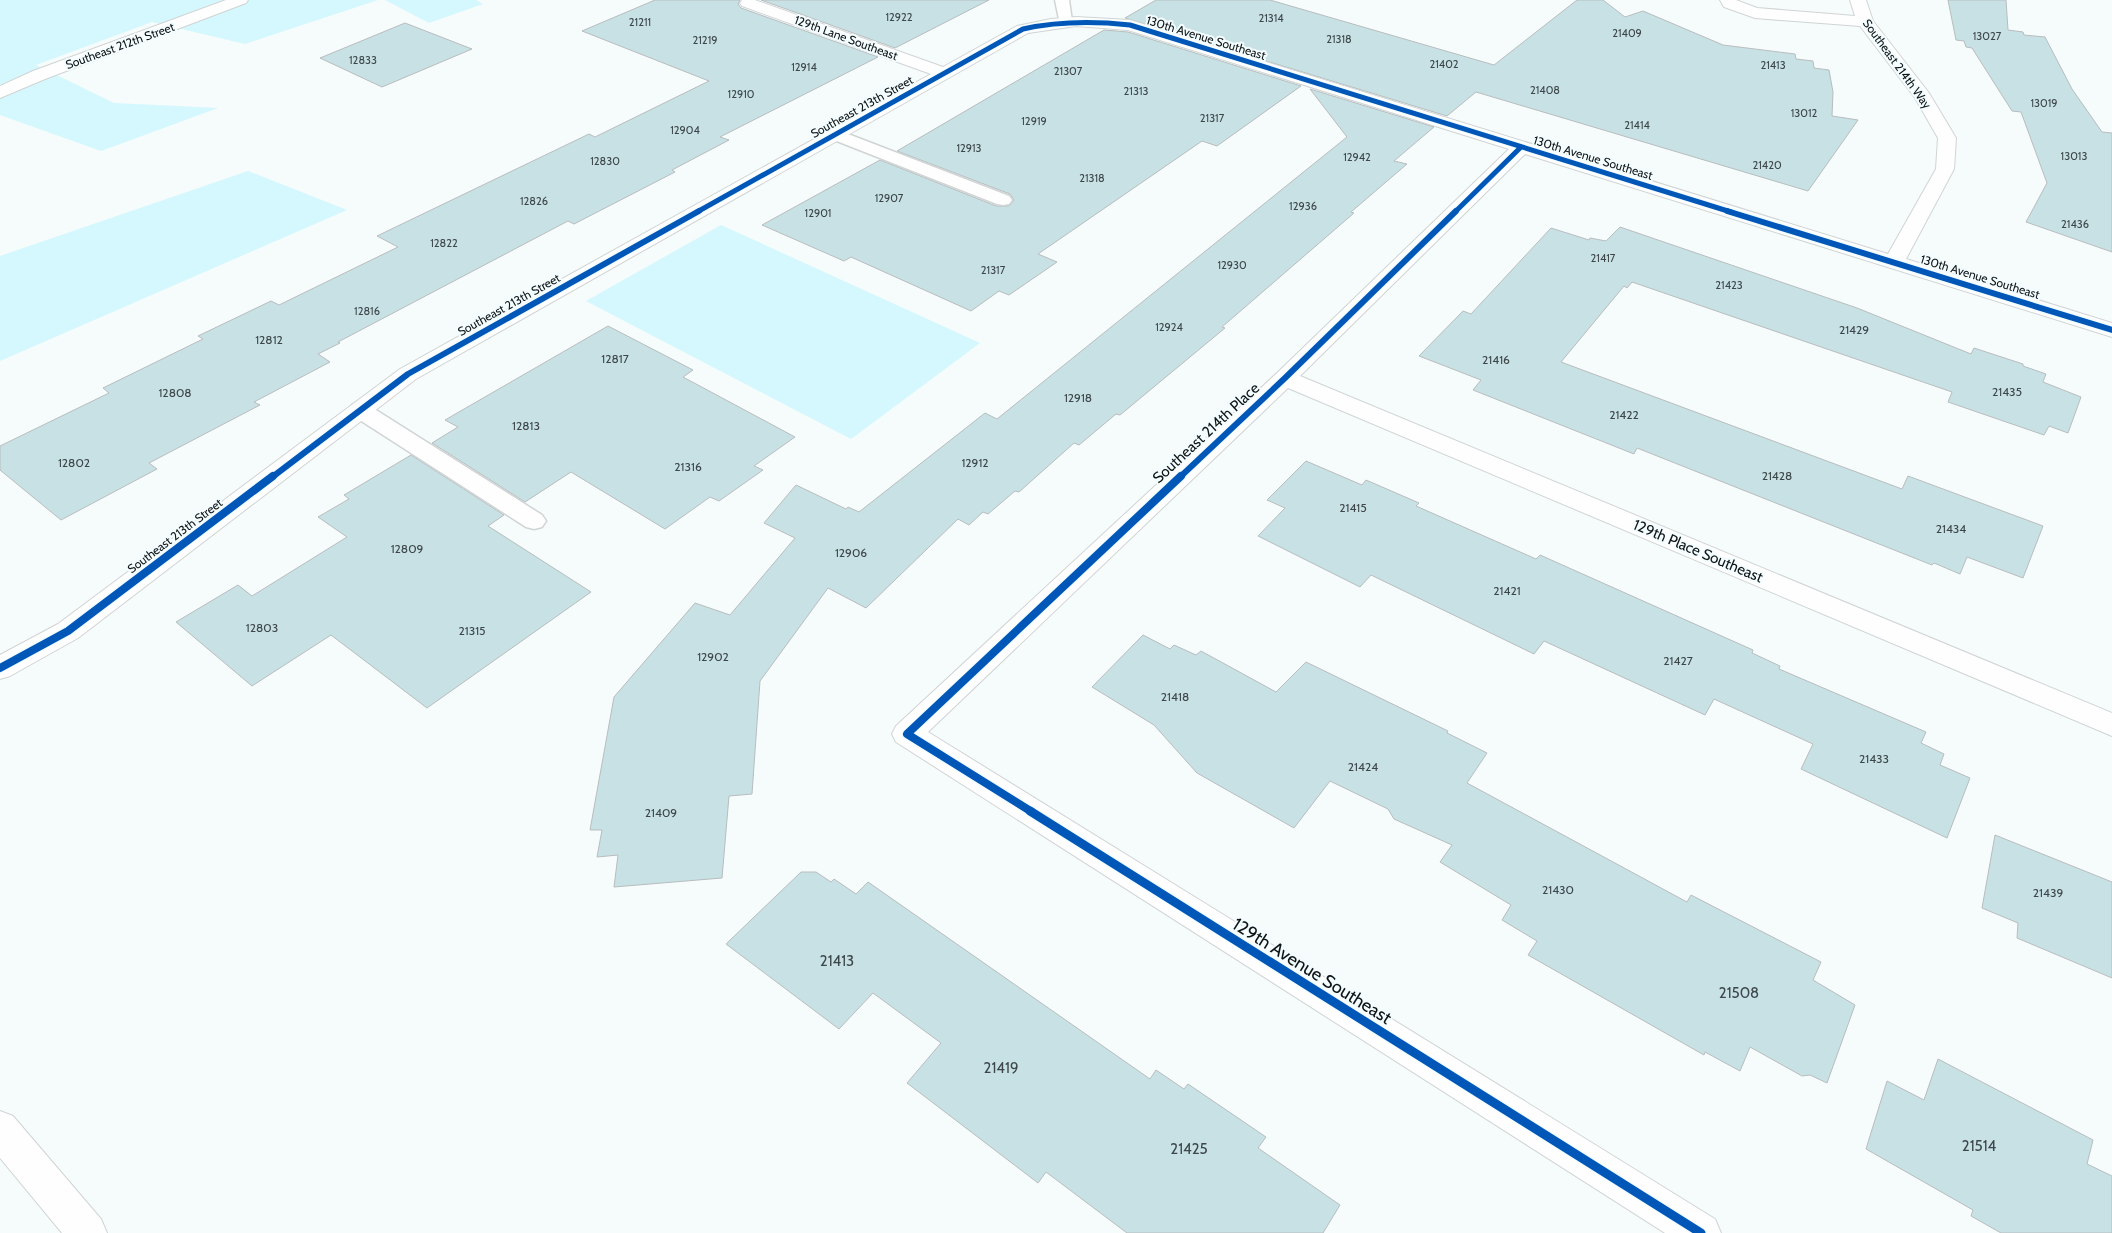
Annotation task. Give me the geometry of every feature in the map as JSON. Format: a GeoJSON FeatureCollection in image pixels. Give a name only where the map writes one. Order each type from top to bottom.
{"type":"FeatureCollection","features":[{"type":"Feature","properties":{"kind":"street","name":"Southeast 212th Street"},"geometry":{"type":"LineString","coordinates":[[0,93],[38,75],[240,0]]}},
{"type":"Feature","properties":{"kind":"street"},"geometry":{"type":"LineString","coordinates":[[1728,0],[1730,4],[1755,13],[1865,22]]}},
{"type":"Feature","properties":{"kind":"street","name":"Southeast 214th Way"},"geometry":{"type":"LineString","coordinates":[[1858,0],[1865,22],[1923,97],[1947,138],[1945,169],[1894,262]]}},
{"type":"Feature","properties":{"kind":"street","name":"129th Lane Southeast"},"geometry":{"type":"LineString","coordinates":[[748,3],[945,73]]}},
{"type":"Feature","properties":{"kind":"street","name":"Southeast 213th Street"},"geometry":{"type":"LineString","coordinates":[[0,668],[68,631],[408,374],[1023,29],[1064,10]]}},
{"type":"Feature","properties":{"kind":"street","name":"130th Avenue Southeast"},"geometry":{"type":"LineString","coordinates":[[1064,10],[1099,21],[1130,25],[1520,148],[2112,330]]}},
{"type":"Feature","properties":{"kind":"street","name":"Southeast 214th Place"},"geometry":{"type":"LineString","coordinates":[[907,734],[1285,378],[1520,148]]}},
{"type":"Feature","properties":{"kind":"street","name":"129th Place Southeast"},"geometry":{"type":"LineString","coordinates":[[1285,378],[2112,725]]}},
{"type":"Feature","properties":{"kind":"street","name":"129th Avenue Southeast"},"geometry":{"type":"LineString","coordinates":[[907,734],[1701,1233]]}},
{"type":"Feature","properties":{"kind":"street"},"geometry":{"type":"LineString","coordinates":[[0,1129],[87,1233]]}},
{"type":"Feature","properties":{"kind":"lane"},"geometry":{"type":"LineString","coordinates":[[835,134],[1003,200]]}},
{"type":"Feature","properties":{"kind":"lane"},"geometry":{"type":"LineString","coordinates":[[360,410],[534,521]]}},
{"type":"Feature","properties":{"kind":"shaded area"},"geometry":{"type":"Polygon","coordinates":[[[0,0],[378,0],[245,44],[152,22],[36,65],[114,103],[218,108],[101,151],[0,115],[0,0]]]}},
{"type":"Feature","properties":{"kind":"shaded area"},"geometry":{"type":"Polygon","coordinates":[[[385,0],[476,0],[483,4],[429,23],[385,0]]]}},
{"type":"Feature","properties":{"kind":"shaded area"},"geometry":{"type":"Polygon","coordinates":[[[248,171],[347,210],[0,361],[0,256],[248,171]]]}},
{"type":"Feature","properties":{"kind":"shaded area"},"geometry":{"type":"Polygon","coordinates":[[[721,225],[980,343],[851,439],[586,301],[721,225]]]}},
{"type":"Feature","properties":{"kind":"building"},"geometry":{"type":"Polygon","coordinates":[[[655,0],[740,0],[738,4],[741,8],[878,57],[720,137],[729,140],[672,170],[675,172],[574,224],[568,221],[338,342],[340,343],[318,354],[330,362],[254,402],[260,405],[149,463],[157,469],[61,520],[0,470],[0,446],[109,393],[103,388],[203,339],[198,336],[271,301],[279,305],[398,247],[377,236],[589,134],[595,137],[709,81],[582,31],[655,0]]]}},
{"type":"Feature","properties":{"kind":"building"},"geometry":{"type":"Polygon","coordinates":[[[761,0],[989,0],[895,48],[761,0]]]}},
{"type":"Feature","properties":{"kind":"building"},"geometry":{"type":"Polygon","coordinates":[[[1156,0],[1270,0],[1494,65],[1577,0],[1603,0],[1625,17],[1643,11],[1723,45],[1795,54],[1796,59],[1813,61],[1814,68],[1829,70],[1833,92],[1832,116],[1858,120],[1808,191],[1476,92],[1447,116],[1125,18],[1156,0]]]}},
{"type":"Feature","properties":{"kind":"building"},"geometry":{"type":"Polygon","coordinates":[[[1948,0],[2006,0],[2008,30],[2023,32],[2024,35],[2045,37],[2072,89],[2102,132],[2112,133],[2112,252],[2026,222],[2047,183],[2021,112],[2012,111],[1972,48],[1966,47],[1964,41],[1956,40],[1948,0]]]}},
{"type":"Feature","properties":{"kind":"building"},"geometry":{"type":"Polygon","coordinates":[[[405,23],[472,49],[382,87],[320,58],[405,23]]]}},
{"type":"Feature","properties":{"kind":"building"},"geometry":{"type":"Polygon","coordinates":[[[1104,30],[1128,32],[1301,86],[1217,146],[1202,141],[1038,254],[1057,262],[1009,295],[999,291],[971,311],[851,257],[844,261],[762,225],[880,160],[996,206],[1009,206],[1014,200],[1010,194],[897,151],[1104,30]]]}},
{"type":"Feature","properties":{"kind":"building"},"geometry":{"type":"Polygon","coordinates":[[[1310,89],[1434,127],[1394,161],[1407,164],[1351,212],[1354,213],[1222,327],[1225,328],[1120,415],[1116,414],[1079,445],[1074,443],[1019,492],[1015,491],[988,514],[983,512],[969,525],[958,519],[866,608],[828,588],[760,681],[752,794],[729,796],[722,878],[614,887],[618,855],[597,857],[602,830],[590,830],[614,697],[695,603],[730,615],[795,538],[764,523],[796,485],[846,509],[848,507],[859,512],[985,413],[997,419],[1347,137],[1310,89]]]}},
{"type":"Feature","properties":{"kind":"building"},"geometry":{"type":"Polygon","coordinates":[[[1620,227],[1857,308],[1971,354],[1974,348],[2023,364],[2023,366],[2046,374],[2043,382],[2081,397],[2068,433],[2049,426],[2044,435],[1948,402],[1952,392],[1632,282],[1627,288],[1624,286],[1561,362],[1902,489],[1908,476],[2043,526],[2023,578],[1967,557],[1960,574],[1934,563],[1932,565],[1637,448],[1634,454],[1473,390],[1481,380],[1419,356],[1463,311],[1471,314],[1551,228],[1589,240],[1590,238],[1606,241],[1620,227]]]}},
{"type":"Feature","properties":{"kind":"building"},"geometry":{"type":"Polygon","coordinates":[[[608,326],[693,370],[683,377],[795,437],[754,466],[763,470],[719,501],[710,497],[665,529],[571,472],[525,502],[432,443],[458,427],[445,420],[608,326]]]}},
{"type":"Feature","properties":{"kind":"building"},"geometry":{"type":"Polygon","coordinates":[[[411,455],[504,515],[488,526],[591,592],[427,708],[331,635],[252,686],[176,622],[238,585],[252,596],[347,537],[318,517],[349,499],[344,495],[411,455]]]}},
{"type":"Feature","properties":{"kind":"building"},"geometry":{"type":"Polygon","coordinates":[[[1306,461],[1362,485],[1366,480],[1419,503],[1416,506],[1536,559],[1540,555],[1753,650],[1752,653],[1780,666],[1779,669],[1926,732],[1921,743],[1944,754],[1940,765],[1970,778],[1947,838],[1801,769],[1813,744],[1714,699],[1705,715],[1544,641],[1534,654],[1371,575],[1360,587],[1258,536],[1285,508],[1267,500],[1306,461]]]}},
{"type":"Feature","properties":{"kind":"building"},"geometry":{"type":"Polygon","coordinates":[[[1143,635],[1170,649],[1174,645],[1196,655],[1201,651],[1276,692],[1306,662],[1448,731],[1447,733],[1487,753],[1467,783],[1687,902],[1691,895],[1821,962],[1813,980],[1855,1005],[1827,1083],[1810,1075],[1802,1076],[1750,1047],[1740,1071],[1705,1052],[1704,1055],[1528,955],[1537,941],[1502,920],[1511,905],[1440,862],[1452,845],[1394,819],[1388,809],[1330,781],[1294,828],[1197,773],[1154,725],[1092,687],[1143,635]]]}},
{"type":"Feature","properties":{"kind":"building"},"geometry":{"type":"Polygon","coordinates":[[[1995,835],[2112,882],[2112,978],[2017,938],[2018,923],[1982,908],[1995,835]]]}},
{"type":"Feature","properties":{"kind":"building"},"geometry":{"type":"Polygon","coordinates":[[[801,872],[816,872],[831,882],[834,879],[856,894],[868,882],[1150,1079],[1156,1070],[1184,1089],[1188,1084],[1266,1137],[1258,1148],[1340,1205],[1323,1233],[1127,1233],[1046,1172],[1038,1183],[907,1083],[941,1043],[873,993],[839,1029],[726,944],[801,872]]]}},
{"type":"Feature","properties":{"kind":"building"},"geometry":{"type":"Polygon","coordinates":[[[1938,1059],[2093,1140],[2087,1164],[2112,1176],[2112,1233],[2001,1233],[1971,1216],[1973,1210],[1866,1149],[1887,1081],[1924,1100],[1938,1059]]]}},
{"type":"Feature","properties":{"kind":"cycle path"},"geometry":{"type":"LineString","coordinates":[[0,668],[68,631],[408,374],[1023,29],[1051,23],[1089,21],[1130,25],[2112,330]]}},
{"type":"Feature","properties":{"kind":"cycle path"},"geometry":{"type":"LineString","coordinates":[[1520,148],[1285,378],[907,734],[1701,1233]]}}]}
